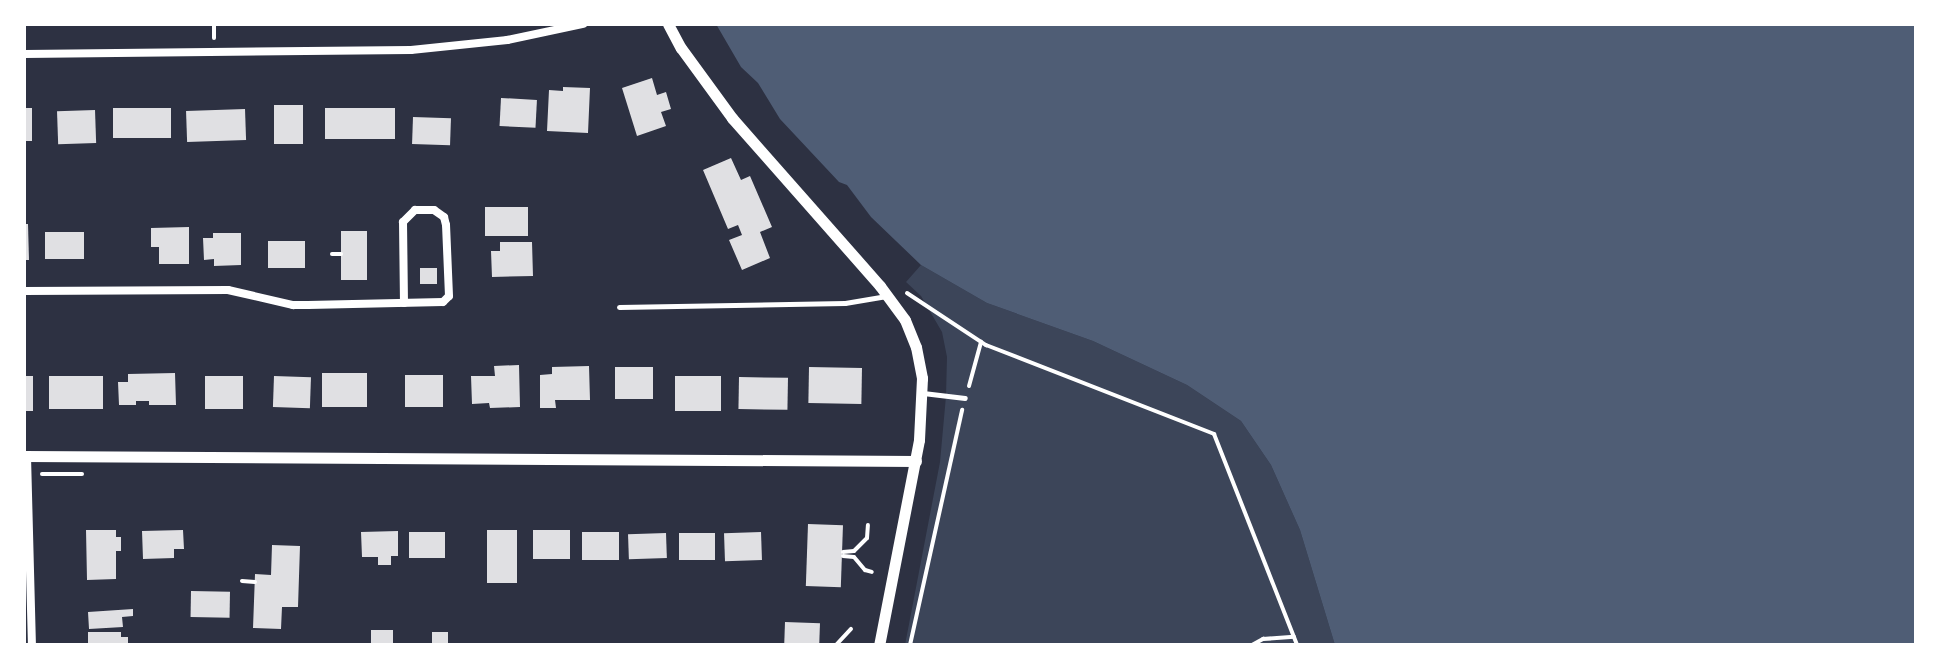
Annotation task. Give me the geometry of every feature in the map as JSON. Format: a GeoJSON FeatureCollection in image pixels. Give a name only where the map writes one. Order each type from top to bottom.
{"type":"FeatureCollection","features":[{"type":"Feature","properties":{"kind":"street"},"geometry":{"type":"LineString","coordinates":[[24,54],[411,50],[507,40],[583,24]]}},
{"type":"Feature","properties":{"kind":"street"},"geometry":{"type":"LineString","coordinates":[[668,24],[687,57],[732,118],[887,295],[911,333],[920,364],[923,393],[916,461],[879,645]]}},
{"type":"Feature","properties":{"kind":"street"},"geometry":{"type":"LineString","coordinates":[[24,291],[228,290],[293,305],[404,303],[448,299],[446,225],[444,217],[434,210],[415,210],[403,222],[404,303]]}},
{"type":"Feature","properties":{"kind":"street"},"geometry":{"type":"LineString","coordinates":[[32,645],[26,456],[809,457],[916,461]]}},
{"type":"Feature","properties":{"kind":"lane"},"geometry":{"type":"LineString","coordinates":[[619,307],[845,303],[887,295]]}},
{"type":"Feature","properties":{"kind":"lane"},"geometry":{"type":"LineString","coordinates":[[923,393],[965,398]]}},
{"type":"Feature","properties":{"kind":"path"},"geometry":{"type":"LineString","coordinates":[[332,254],[341,254]]}},
{"type":"Feature","properties":{"kind":"path"},"geometry":{"type":"LineString","coordinates":[[930,308],[981,342],[1214,434],[1297,645]]}},
{"type":"Feature","properties":{"kind":"path"},"geometry":{"type":"LineString","coordinates":[[978,349],[981,342]]}},
{"type":"Feature","properties":{"kind":"path"},"geometry":{"type":"LineString","coordinates":[[910,645],[948,468]]}},
{"type":"Feature","properties":{"kind":"path"},"geometry":{"type":"LineString","coordinates":[[868,525],[867,538],[854,551],[843,554],[854,557],[865,570],[872,572]]}},
{"type":"Feature","properties":{"kind":"path"},"geometry":{"type":"LineString","coordinates":[[242,581],[255,582]]}},
{"type":"Feature","properties":{"kind":"path"},"geometry":{"type":"LineString","coordinates":[[836,645],[851,629]]}},
{"type":"Feature","properties":{"kind":"path"},"geometry":{"type":"LineString","coordinates":[[1252,645],[1263,639],[1294,637]]}},
{"type":"Feature","properties":{"kind":"shaded area"},"geometry":{"type":"Polygon","coordinates":[[[716,24],[1916,24],[1916,645],[1335,645],[1300,530],[1271,465],[1241,421],[1187,385],[1093,341],[987,303],[921,265],[871,217],[847,185],[839,182],[780,119],[758,83],[741,67],[716,24]]]}},
{"type":"Feature","properties":{"kind":"shaded area"},"geometry":{"type":"Polygon","coordinates":[[[921,265],[987,303],[1093,341],[1187,385],[1241,421],[1271,465],[1300,530],[1335,645],[905,645],[940,462],[946,396],[947,357],[942,332],[921,296],[906,282],[921,265]]]}},
{"type":"Feature","properties":{"kind":"building"},"geometry":{"type":"Polygon","coordinates":[[[652,78],[657,95],[666,92],[671,109],[661,112],[666,126],[637,136],[622,88],[652,78]]]}},
{"type":"Feature","properties":{"kind":"building"},"geometry":{"type":"Polygon","coordinates":[[[563,87],[590,88],[588,133],[547,131],[549,90],[563,91],[563,87]]]}},
{"type":"Feature","properties":{"kind":"building"},"geometry":{"type":"Polygon","coordinates":[[[501,98],[537,100],[535,128],[500,126],[501,98]]]}},
{"type":"Feature","properties":{"kind":"building"},"geometry":{"type":"Polygon","coordinates":[[[274,105],[303,105],[303,144],[274,144],[274,105]]]}},
{"type":"Feature","properties":{"kind":"building"},"geometry":{"type":"Polygon","coordinates":[[[24,108],[32,108],[32,141],[24,141],[24,108]]]}},
{"type":"Feature","properties":{"kind":"building"},"geometry":{"type":"Polygon","coordinates":[[[113,108],[171,108],[171,138],[113,138],[113,108]]]}},
{"type":"Feature","properties":{"kind":"building"},"geometry":{"type":"Polygon","coordinates":[[[325,108],[395,108],[395,139],[325,139],[325,108]]]}},
{"type":"Feature","properties":{"kind":"building"},"geometry":{"type":"Polygon","coordinates":[[[245,109],[246,140],[187,142],[186,111],[245,109]]]}},
{"type":"Feature","properties":{"kind":"building"},"geometry":{"type":"Polygon","coordinates":[[[95,110],[96,143],[58,144],[57,111],[95,110]]]}},
{"type":"Feature","properties":{"kind":"building"},"geometry":{"type":"Polygon","coordinates":[[[413,117],[451,118],[450,145],[412,144],[413,117]]]}},
{"type":"Feature","properties":{"kind":"building"},"geometry":{"type":"Polygon","coordinates":[[[731,158],[741,180],[750,176],[772,227],[760,232],[770,258],[742,270],[729,240],[742,235],[738,225],[728,229],[703,170],[731,158]]]}},
{"type":"Feature","properties":{"kind":"building"},"geometry":{"type":"Polygon","coordinates":[[[485,207],[528,207],[528,236],[485,236],[485,207]]]}},
{"type":"Feature","properties":{"kind":"building"},"geometry":{"type":"Polygon","coordinates":[[[24,224],[28,224],[29,260],[24,260],[24,224]]]}},
{"type":"Feature","properties":{"kind":"building"},"geometry":{"type":"Polygon","coordinates":[[[189,227],[189,264],[159,264],[159,247],[151,247],[151,228],[189,227]]]}},
{"type":"Feature","properties":{"kind":"building"},"geometry":{"type":"Polygon","coordinates":[[[341,231],[367,231],[367,280],[341,280],[341,231]]]}},
{"type":"Feature","properties":{"kind":"building"},"geometry":{"type":"Polygon","coordinates":[[[45,232],[84,232],[84,259],[45,259],[45,232]]]}},
{"type":"Feature","properties":{"kind":"building"},"geometry":{"type":"Polygon","coordinates":[[[213,233],[241,233],[241,265],[214,266],[214,259],[204,260],[203,238],[213,238],[213,233]]]}},
{"type":"Feature","properties":{"kind":"building"},"geometry":{"type":"Polygon","coordinates":[[[268,241],[305,241],[305,268],[268,268],[268,241]]]}},
{"type":"Feature","properties":{"kind":"building"},"geometry":{"type":"Polygon","coordinates":[[[500,242],[532,242],[533,276],[492,277],[491,251],[500,251],[500,242]]]}},
{"type":"Feature","properties":{"kind":"building"},"geometry":{"type":"Polygon","coordinates":[[[420,268],[437,268],[437,284],[420,284],[420,268]]]}},
{"type":"Feature","properties":{"kind":"building"},"geometry":{"type":"Polygon","coordinates":[[[519,365],[520,407],[490,408],[489,403],[472,404],[471,376],[495,376],[494,366],[519,365]]]}},
{"type":"Feature","properties":{"kind":"building"},"geometry":{"type":"Polygon","coordinates":[[[589,366],[590,400],[555,400],[556,408],[540,408],[540,375],[552,374],[552,367],[589,366]]]}},
{"type":"Feature","properties":{"kind":"building"},"geometry":{"type":"Polygon","coordinates":[[[615,367],[653,367],[653,399],[615,399],[615,367]]]}},
{"type":"Feature","properties":{"kind":"building"},"geometry":{"type":"Polygon","coordinates":[[[809,367],[862,368],[861,404],[808,403],[809,367]]]}},
{"type":"Feature","properties":{"kind":"building"},"geometry":{"type":"Polygon","coordinates":[[[175,373],[176,405],[149,405],[149,401],[136,401],[136,405],[119,405],[118,382],[128,382],[128,374],[175,373]]]}},
{"type":"Feature","properties":{"kind":"building"},"geometry":{"type":"Polygon","coordinates":[[[322,373],[367,373],[367,407],[322,407],[322,373]]]}},
{"type":"Feature","properties":{"kind":"building"},"geometry":{"type":"Polygon","coordinates":[[[405,375],[443,375],[443,407],[405,407],[405,375]]]}},
{"type":"Feature","properties":{"kind":"building"},"geometry":{"type":"Polygon","coordinates":[[[24,376],[33,376],[33,411],[24,411],[24,376]]]}},
{"type":"Feature","properties":{"kind":"building"},"geometry":{"type":"Polygon","coordinates":[[[49,376],[103,376],[103,409],[49,409],[49,376]]]}},
{"type":"Feature","properties":{"kind":"building"},"geometry":{"type":"Polygon","coordinates":[[[205,376],[243,376],[243,409],[205,409],[205,376]]]}},
{"type":"Feature","properties":{"kind":"building"},"geometry":{"type":"Polygon","coordinates":[[[274,376],[311,377],[310,408],[273,407],[274,376]]]}},
{"type":"Feature","properties":{"kind":"building"},"geometry":{"type":"Polygon","coordinates":[[[675,376],[721,376],[721,411],[675,411],[675,376]]]}},
{"type":"Feature","properties":{"kind":"building"},"geometry":{"type":"Polygon","coordinates":[[[739,377],[788,378],[787,410],[738,409],[739,377]]]}},
{"type":"Feature","properties":{"kind":"building"},"geometry":{"type":"Polygon","coordinates":[[[808,524],[843,525],[841,587],[806,586],[808,524]]]}},
{"type":"Feature","properties":{"kind":"building"},"geometry":{"type":"Polygon","coordinates":[[[86,530],[116,530],[116,537],[121,537],[121,551],[116,551],[116,579],[87,580],[86,530]]]}},
{"type":"Feature","properties":{"kind":"building"},"geometry":{"type":"Polygon","coordinates":[[[183,530],[184,549],[174,549],[174,558],[143,559],[142,531],[183,530]]]}},
{"type":"Feature","properties":{"kind":"building"},"geometry":{"type":"Polygon","coordinates":[[[487,530],[517,530],[517,583],[487,583],[487,530]]]}},
{"type":"Feature","properties":{"kind":"building"},"geometry":{"type":"Polygon","coordinates":[[[533,530],[570,530],[570,559],[533,559],[533,530]]]}},
{"type":"Feature","properties":{"kind":"building"},"geometry":{"type":"Polygon","coordinates":[[[398,531],[398,556],[391,556],[391,565],[378,565],[378,557],[362,557],[361,532],[398,531]]]}},
{"type":"Feature","properties":{"kind":"building"},"geometry":{"type":"Polygon","coordinates":[[[409,532],[445,532],[445,558],[409,558],[409,532]]]}},
{"type":"Feature","properties":{"kind":"building"},"geometry":{"type":"Polygon","coordinates":[[[582,532],[619,532],[619,560],[582,560],[582,532]]]}},
{"type":"Feature","properties":{"kind":"building"},"geometry":{"type":"Polygon","coordinates":[[[761,532],[762,560],[725,561],[724,533],[761,532]]]}},
{"type":"Feature","properties":{"kind":"building"},"geometry":{"type":"Polygon","coordinates":[[[666,533],[667,558],[629,559],[628,534],[666,533]]]}},
{"type":"Feature","properties":{"kind":"building"},"geometry":{"type":"Polygon","coordinates":[[[679,533],[715,533],[715,560],[679,560],[679,533]]]}},
{"type":"Feature","properties":{"kind":"building"},"geometry":{"type":"Polygon","coordinates":[[[272,545],[300,546],[298,607],[282,607],[281,629],[253,628],[255,574],[271,575],[272,545]]]}},
{"type":"Feature","properties":{"kind":"building"},"geometry":{"type":"Polygon","coordinates":[[[191,591],[230,592],[230,618],[191,617],[191,591]]]}},
{"type":"Feature","properties":{"kind":"building"},"geometry":{"type":"Polygon","coordinates":[[[133,609],[133,616],[122,617],[123,627],[89,629],[88,612],[133,609]]]}},
{"type":"Feature","properties":{"kind":"building"},"geometry":{"type":"Polygon","coordinates":[[[785,622],[820,623],[819,645],[784,645],[785,622]]]}},
{"type":"Feature","properties":{"kind":"building"},"geometry":{"type":"Polygon","coordinates":[[[371,630],[393,630],[393,645],[371,645],[371,630]]]}},
{"type":"Feature","properties":{"kind":"building"},"geometry":{"type":"Polygon","coordinates":[[[88,632],[121,632],[121,637],[128,637],[128,645],[88,645],[88,632]]]}},
{"type":"Feature","properties":{"kind":"building"},"geometry":{"type":"Polygon","coordinates":[[[432,632],[448,632],[448,645],[432,645],[432,632]]]}}]}
